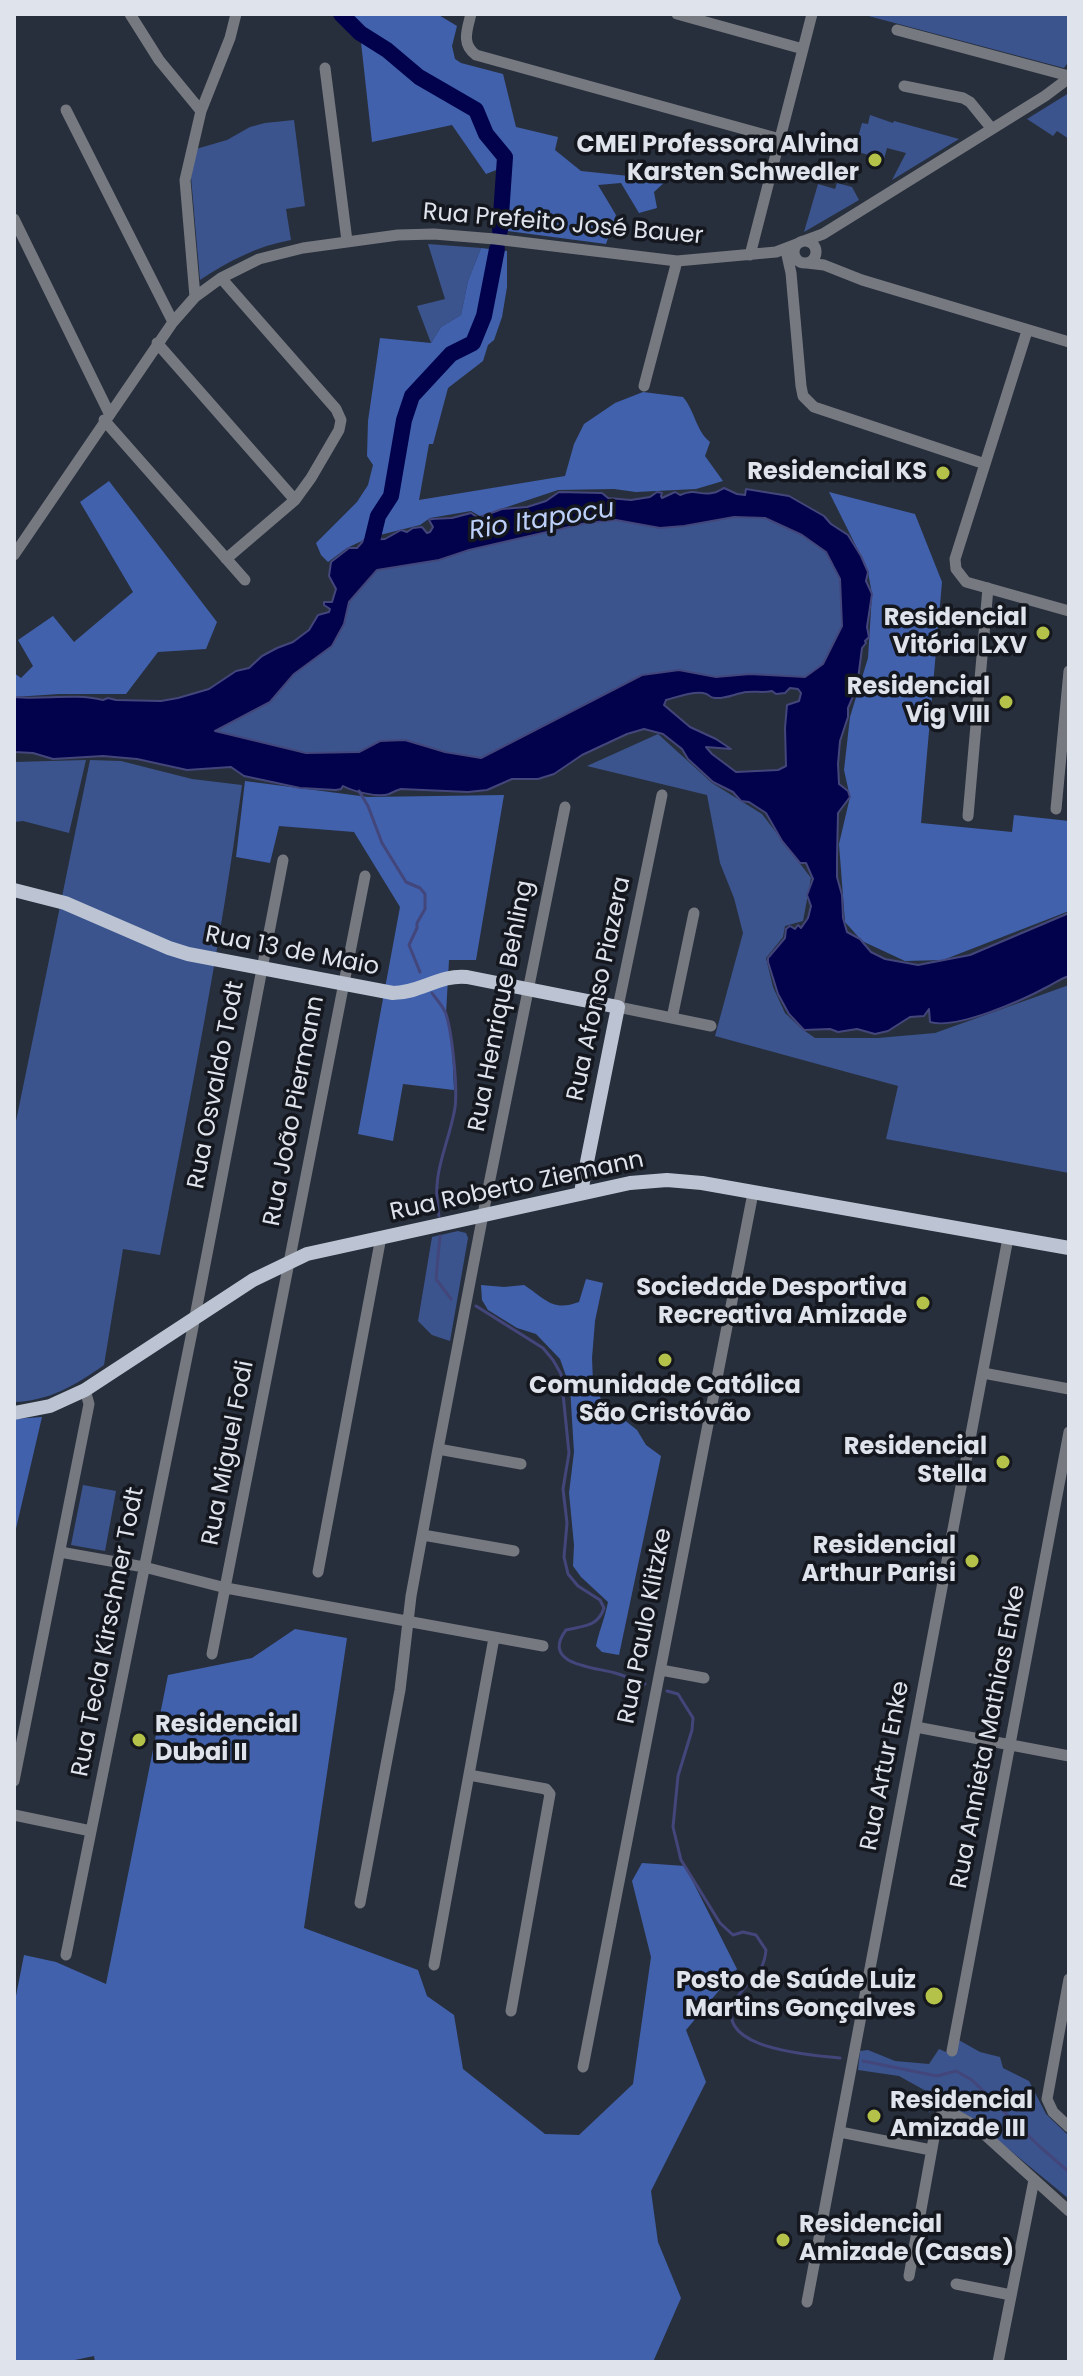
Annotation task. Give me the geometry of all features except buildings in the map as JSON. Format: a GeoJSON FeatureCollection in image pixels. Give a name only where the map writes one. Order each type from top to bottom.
{"type":"FeatureCollection","features":[{"type":"Feature","properties":{"kind":"main road","name":"Rua 13 de Maio"},"geometry":{"type":"LineString","coordinates":[[14,890],[65,903],[178,951],[262,969],[399,993],[440,979],[460,976],[618,1007]]}},
{"type":"Feature","properties":{"kind":"main road","name":"Rua Afonso Piazera"},"geometry":{"type":"LineString","coordinates":[[581,1192],[618,1007]]}},
{"type":"Feature","properties":{"kind":"main road","name":"Rua Roberto Ziemann"},"geometry":{"type":"LineString","coordinates":[[14,1413],[50,1406],[85,1390],[253,1280],[288,1261],[327,1249],[630,1183],[667,1180],[718,1185],[1069,1248]]}},
{"type":"Feature","properties":{"kind":"street"},"geometry":{"type":"LineString","coordinates":[[130,14],[159,60],[201,111]]}},
{"type":"Feature","properties":{"kind":"street"},"geometry":{"type":"LineString","coordinates":[[195,297],[185,180],[201,111],[230,38],[236,14]]}},
{"type":"Feature","properties":{"kind":"street"},"geometry":{"type":"LineString","coordinates":[[471,14],[466,40],[468,48],[476,55],[780,139]]}},
{"type":"Feature","properties":{"kind":"street"},"geometry":{"type":"LineString","coordinates":[[677,14],[803,49]]}},
{"type":"Feature","properties":{"kind":"street"},"geometry":{"type":"LineString","coordinates":[[750,255],[812,14]]}},
{"type":"Feature","properties":{"kind":"street"},"geometry":{"type":"LineString","coordinates":[[897,30],[1069,77]]}},
{"type":"Feature","properties":{"kind":"street"},"geometry":{"type":"LineString","coordinates":[[325,68],[347,241]]}},
{"type":"Feature","properties":{"kind":"street","name":"Rua Prefeito José Bauer"},"geometry":{"type":"LineString","coordinates":[[14,553],[173,322],[195,297],[221,278],[259,259],[347,241],[434,234],[677,261],[750,255],[803,258],[800,242],[823,234],[1045,96],[1069,77]]}},
{"type":"Feature","properties":{"kind":"street"},"geometry":{"type":"LineString","coordinates":[[904,86],[963,98],[992,129]]}},
{"type":"Feature","properties":{"kind":"street"},"geometry":{"type":"LineString","coordinates":[[66,110],[173,322]]}},
{"type":"Feature","properties":{"kind":"street"},"geometry":{"type":"LineString","coordinates":[[14,219],[107,417],[245,580]]}},
{"type":"Feature","properties":{"kind":"street"},"geometry":{"type":"LineString","coordinates":[[803,258],[823,234]]}},
{"type":"Feature","properties":{"kind":"street"},"geometry":{"type":"LineString","coordinates":[[985,464],[814,407],[807,402],[801,386],[791,273],[803,258],[813,245],[800,242],[794,254],[803,258],[862,280],[1069,342]]}},
{"type":"Feature","properties":{"kind":"street"},"geometry":{"type":"LineString","coordinates":[[644,386],[677,261]]}},
{"type":"Feature","properties":{"kind":"street"},"geometry":{"type":"LineString","coordinates":[[221,278],[336,409],[341,420],[339,430],[295,500],[226,559]]}},
{"type":"Feature","properties":{"kind":"street"},"geometry":{"type":"LineString","coordinates":[[1027,331],[955,559],[956,569],[966,582],[1069,611]]}},
{"type":"Feature","properties":{"kind":"street"},"geometry":{"type":"LineString","coordinates":[[157,343],[295,500]]}},
{"type":"Feature","properties":{"kind":"street"},"geometry":{"type":"LineString","coordinates":[[968,816],[988,588]]}},
{"type":"Feature","properties":{"kind":"street"},"geometry":{"type":"LineString","coordinates":[[1056,809],[1069,671]]}},
{"type":"Feature","properties":{"kind":"street","name":"Rua Afonso Piazera"},"geometry":{"type":"LineString","coordinates":[[618,1007],[662,795]]}},
{"type":"Feature","properties":{"kind":"street","name":"Rua Henrique Behling"},"geometry":{"type":"LineString","coordinates":[[360,1903],[400,1690],[438,1449],[565,807]]}},
{"type":"Feature","properties":{"kind":"street","name":"Rua Osvaldo Todt"},"geometry":{"type":"LineString","coordinates":[[194,1318],[283,860]]}},
{"type":"Feature","properties":{"kind":"street","name":"Rua João Piermann"},"geometry":{"type":"LineString","coordinates":[[288,1261],[365,876]]}},
{"type":"Feature","properties":{"kind":"street"},"geometry":{"type":"LineString","coordinates":[[669,1018],[691,912]]}},
{"type":"Feature","properties":{"kind":"street","name":"Rua 13 de Maio"},"geometry":{"type":"LineString","coordinates":[[618,1007],[711,1026]]}},
{"type":"Feature","properties":{"kind":"street","name":"Rua Paulo Klitzke"},"geometry":{"type":"LineString","coordinates":[[583,2067],[753,1193]]}},
{"type":"Feature","properties":{"kind":"street"},"geometry":{"type":"LineString","coordinates":[[318,1572],[381,1237]]}},
{"type":"Feature","properties":{"kind":"street","name":"Rua Artur Enke"},"geometry":{"type":"LineString","coordinates":[[807,2302],[1008,1238]]}},
{"type":"Feature","properties":{"kind":"street","name":"Rua Miguel Fodi"},"geometry":{"type":"LineString","coordinates":[[212,1654],[288,1261]]}},
{"type":"Feature","properties":{"kind":"street","name":"Rua Tecla Kirschner Todt"},"geometry":{"type":"LineString","coordinates":[[66,1955],[194,1318]]}},
{"type":"Feature","properties":{"kind":"street"},"geometry":{"type":"LineString","coordinates":[[983,1373],[1069,1389]]}},
{"type":"Feature","properties":{"kind":"street"},"geometry":{"type":"LineString","coordinates":[[14,1781],[89,1404],[85,1390]]}},
{"type":"Feature","properties":{"kind":"street","name":"Rua Annieta Mathias Enke"},"geometry":{"type":"LineString","coordinates":[[952,2051],[1069,1432]]}},
{"type":"Feature","properties":{"kind":"street"},"geometry":{"type":"LineString","coordinates":[[438,1449],[521,1464]]}},
{"type":"Feature","properties":{"kind":"street"},"geometry":{"type":"LineString","coordinates":[[423,1535],[514,1551]]}},
{"type":"Feature","properties":{"kind":"street"},"geometry":{"type":"LineString","coordinates":[[60,1552],[144,1567],[226,1588],[543,1646]]}},
{"type":"Feature","properties":{"kind":"street"},"geometry":{"type":"LineString","coordinates":[[434,1965],[494,1638]]}},
{"type":"Feature","properties":{"kind":"street"},"geometry":{"type":"LineString","coordinates":[[661,1670],[704,1678]]}},
{"type":"Feature","properties":{"kind":"street"},"geometry":{"type":"LineString","coordinates":[[916,1727],[1069,1756]]}},
{"type":"Feature","properties":{"kind":"street"},"geometry":{"type":"LineString","coordinates":[[469,1775],[546,1789],[550,1794],[511,2011]]}},
{"type":"Feature","properties":{"kind":"street"},"geometry":{"type":"LineString","coordinates":[[14,1815],[91,1831]]}},
{"type":"Feature","properties":{"kind":"street"},"geometry":{"type":"LineString","coordinates":[[1069,1979],[1047,2099],[1053,2112],[1069,2127]]}},
{"type":"Feature","properties":{"kind":"street"},"geometry":{"type":"LineString","coordinates":[[909,2276],[931,2150],[941,2115],[964,2118],[1069,2211]]}},
{"type":"Feature","properties":{"kind":"street"},"geometry":{"type":"LineString","coordinates":[[840,2132],[931,2150]]}},
{"type":"Feature","properties":{"kind":"street"},"geometry":{"type":"LineString","coordinates":[[998,2362],[1034,2180]]}},
{"type":"Feature","properties":{"kind":"street"},"geometry":{"type":"LineString","coordinates":[[956,2284],[1011,2295]]}},
{"type":"Feature","properties":{"kind":"shaded area"},"geometry":{"type":"Polygon","coordinates":[[[341,14],[437,14],[457,26],[452,46],[455,59],[503,74],[516,127],[558,137],[555,150],[581,171],[667,180],[654,192],[657,208],[639,213],[621,183],[598,185],[616,215],[606,244],[500,230],[504,167],[486,174],[452,125],[372,142],[360,33],[341,14]]]}},
{"type":"Feature","properties":{"kind":"shaded area"},"geometry":{"type":"Polygon","coordinates":[[[861,14],[1069,14],[1069,61],[1064,68],[861,14]]]}},
{"type":"Feature","properties":{"kind":"shaded area"},"geometry":{"type":"Polygon","coordinates":[[[1069,93],[1069,139],[1057,131],[1053,136],[1027,119],[1069,93]]]}},
{"type":"Feature","properties":{"kind":"shaded area"},"geometry":{"type":"Polygon","coordinates":[[[870,115],[959,139],[892,180],[906,153],[887,148],[884,159],[854,151],[862,123],[868,124],[870,115]]]}},
{"type":"Feature","properties":{"kind":"shaded area"},"geometry":{"type":"Polygon","coordinates":[[[294,120],[305,206],[286,209],[291,240],[244,255],[200,280],[191,177],[196,149],[227,140],[250,127],[294,120]]]}},
{"type":"Feature","properties":{"kind":"shaded area"},"geometry":{"type":"Polygon","coordinates":[[[837,183],[852,187],[859,200],[804,232],[818,184],[835,189],[837,183]]]}},
{"type":"Feature","properties":{"kind":"shaded area"},"geometry":{"type":"Polygon","coordinates":[[[428,244],[481,248],[468,281],[461,315],[441,327],[431,343],[417,306],[445,299],[428,244]]]}},
{"type":"Feature","properties":{"kind":"shaded area"},"geometry":{"type":"Polygon","coordinates":[[[481,248],[507,251],[507,287],[502,317],[483,361],[448,388],[433,444],[429,444],[419,500],[565,476],[574,444],[584,424],[615,403],[643,392],[683,397],[710,442],[705,456],[723,481],[696,489],[636,492],[614,489],[558,490],[480,516],[471,511],[430,518],[420,525],[368,538],[328,562],[316,543],[357,502],[368,485],[373,465],[367,456],[368,421],[380,338],[431,343],[441,327],[461,315],[468,281],[481,248]]]}},
{"type":"Feature","properties":{"kind":"shaded area"},"geometry":{"type":"Polygon","coordinates":[[[109,481],[217,622],[206,649],[158,652],[126,694],[14,697],[14,673],[21,678],[33,666],[18,640],[53,616],[74,642],[133,592],[80,502],[109,481]]]}},
{"type":"Feature","properties":{"kind":"shaded area"},"geometry":{"type":"Polygon","coordinates":[[[829,492],[915,514],[942,582],[921,823],[1012,832],[1014,815],[1069,821],[1069,911],[943,960],[905,961],[862,941],[845,922],[839,844],[850,797],[844,770],[850,717],[868,658],[872,594],[868,572],[829,492]]]}},
{"type":"Feature","properties":{"kind":"shaded area"},"geometry":{"type":"Polygon","coordinates":[[[734,517],[765,518],[802,535],[826,552],[840,579],[842,626],[823,664],[805,677],[750,674],[716,677],[679,670],[642,675],[481,758],[380,742],[359,752],[306,753],[214,731],[270,702],[294,674],[332,646],[344,624],[349,602],[376,570],[439,560],[586,523],[615,520],[660,528],[734,517]]]}},
{"type":"Feature","properties":{"kind":"shaded area"},"geometry":{"type":"Polygon","coordinates":[[[658,734],[712,783],[762,814],[811,878],[803,921],[785,926],[783,937],[766,958],[773,987],[785,1013],[815,1038],[878,1038],[935,1033],[1069,985],[1069,1173],[886,1139],[898,1086],[715,1036],[743,933],[720,863],[707,795],[587,766],[658,734]]]}},
{"type":"Feature","properties":{"kind":"shaded area"},"geometry":{"type":"Polygon","coordinates":[[[86,760],[69,833],[23,821],[14,822],[14,762],[86,760]]]}},
{"type":"Feature","properties":{"kind":"shaded area"},"geometry":{"type":"Polygon","coordinates":[[[90,760],[121,761],[192,779],[242,785],[215,962],[160,1255],[123,1249],[104,1365],[62,1391],[39,1399],[14,1402],[14,1131],[90,760]]]}},
{"type":"Feature","properties":{"kind":"shaded area"},"geometry":{"type":"Polygon","coordinates":[[[245,781],[368,797],[504,795],[476,960],[449,960],[446,1014],[452,1045],[454,1090],[403,1084],[393,1141],[358,1134],[400,907],[354,832],[279,826],[270,863],[236,857],[245,781]]]}},
{"type":"Feature","properties":{"kind":"shaded area"},"geometry":{"type":"Polygon","coordinates":[[[458,1231],[466,1233],[468,1238],[450,1341],[432,1335],[418,1321],[432,1237],[458,1231]]]}},
{"type":"Feature","properties":{"kind":"shaded area"},"geometry":{"type":"Polygon","coordinates":[[[586,1279],[603,1283],[595,1321],[593,1382],[603,1403],[637,1430],[646,1445],[661,1456],[619,1655],[602,1652],[596,1646],[608,1602],[573,1566],[569,1493],[574,1452],[570,1387],[560,1359],[536,1334],[517,1328],[488,1310],[482,1300],[481,1285],[524,1285],[556,1305],[570,1305],[579,1302],[586,1279]]]}},
{"type":"Feature","properties":{"kind":"shaded area"},"geometry":{"type":"Polygon","coordinates":[[[42,1417],[14,1537],[14,1419],[42,1417]]]}},
{"type":"Feature","properties":{"kind":"shaded area"},"geometry":{"type":"Polygon","coordinates":[[[83,1485],[116,1491],[105,1551],[71,1545],[83,1485]]]}},
{"type":"Feature","properties":{"kind":"shaded area"},"geometry":{"type":"Polygon","coordinates":[[[295,1629],[347,1638],[304,1928],[418,1970],[427,1996],[454,2015],[463,2069],[545,2134],[579,2135],[633,2084],[651,1957],[632,1881],[642,1863],[685,1866],[737,1969],[686,2030],[706,2082],[651,2191],[658,2242],[681,2298],[653,2362],[95,2362],[94,2356],[70,2361],[14,2362],[14,2006],[24,1955],[56,1962],[106,1984],[168,1675],[252,1658],[295,1629]]]}},
{"type":"Feature","properties":{"kind":"shaded area"},"geometry":{"type":"Polygon","coordinates":[[[957,2039],[980,2052],[1000,2057],[1003,2068],[1029,2081],[1046,2114],[1069,2136],[1069,2199],[971,2118],[954,2108],[936,2104],[929,2113],[926,2091],[899,2076],[858,2070],[860,2051],[868,2050],[895,2061],[929,2064],[939,2049],[946,2052],[957,2039]]]}},
{"type":"Feature","properties":{"kind":"water","name":"Rio Itapocu"},"geometry":{"type":"Polygon","coordinates":[[[724,488],[745,495],[746,489],[789,496],[824,516],[848,535],[868,572],[866,581],[872,594],[867,627],[869,637],[862,648],[857,687],[848,708],[838,764],[839,784],[850,797],[838,813],[837,877],[847,932],[860,939],[871,952],[885,959],[918,965],[970,955],[1069,913],[1069,976],[1006,1006],[956,1022],[930,1022],[929,1009],[924,1016],[910,1017],[888,1031],[875,1034],[857,1029],[838,1032],[830,1029],[804,1030],[789,1014],[778,994],[768,958],[785,938],[786,929],[790,926],[795,929],[798,925],[801,928],[808,918],[811,906],[807,895],[813,879],[806,863],[800,863],[782,841],[766,813],[713,782],[663,734],[644,729],[582,755],[554,774],[538,779],[512,779],[487,790],[468,792],[401,789],[378,795],[343,786],[336,790],[300,788],[244,776],[231,767],[187,770],[137,759],[103,756],[53,759],[14,752],[14,697],[161,701],[178,698],[209,689],[236,671],[249,668],[262,656],[293,642],[309,630],[318,615],[329,612],[324,602],[332,602],[336,589],[329,576],[331,562],[349,548],[357,548],[364,540],[385,539],[401,530],[407,532],[422,527],[427,533],[433,527],[429,520],[432,519],[471,513],[478,518],[502,509],[527,507],[546,501],[559,492],[602,493],[608,498],[631,500],[650,497],[657,492],[662,493],[662,498],[675,492],[680,495],[690,492],[708,494],[724,488]],[[734,517],[660,528],[616,520],[586,523],[439,560],[377,570],[349,602],[344,624],[332,646],[294,674],[270,702],[215,731],[306,753],[359,752],[380,741],[405,740],[445,752],[481,758],[642,675],[679,670],[716,677],[750,674],[805,677],[823,664],[842,626],[840,579],[826,552],[802,535],[765,518],[734,517]],[[790,688],[785,693],[747,692],[719,698],[694,693],[666,700],[664,705],[690,727],[731,749],[706,747],[736,772],[778,770],[786,766],[787,705],[799,701],[801,693],[798,689],[790,688]]]}},
{"type":"Feature","properties":{"kind":"waterway"},"geometry":{"type":"LineString","coordinates":[[341,14],[360,33],[387,50],[419,77],[476,110],[486,134],[505,157],[500,230]]}},
{"type":"Feature","properties":{"kind":"waterway"},"geometry":{"type":"LineString","coordinates":[[369,553],[378,516],[391,496],[404,420],[412,396],[451,354],[473,343],[484,316],[497,249]]}},
{"type":"Feature","properties":{"kind":"waterway"},"geometry":{"type":"LineString","coordinates":[[359,791],[382,843],[406,882],[420,888],[425,894],[425,909],[409,945],[420,972]]}},
{"type":"Feature","properties":{"kind":"waterway"},"geometry":{"type":"LineString","coordinates":[[432,993],[446,1014],[456,1092],[454,1113],[438,1175],[439,1216]]}},
{"type":"Feature","properties":{"kind":"waterway"},"geometry":{"type":"LineString","coordinates":[[440,1236],[436,1279],[451,1299]]}},
{"type":"Feature","properties":{"kind":"waterway"},"geometry":{"type":"LineString","coordinates":[[476,1306],[543,1348],[561,1374],[569,1453],[563,1489],[567,1523],[564,1557],[568,1574],[578,1586],[600,1600],[604,1608],[594,1622],[566,1630],[560,1642],[560,1651],[573,1662],[645,1684]]}},
{"type":"Feature","properties":{"kind":"waterway"},"geometry":{"type":"LineString","coordinates":[[667,1691],[678,1694],[693,1718],[678,1776],[673,1827],[681,1860],[720,1923],[733,1935],[743,1932],[756,1935],[766,1950],[760,1970],[738,1996],[731,2014],[736,2028],[748,2038],[766,2046],[840,2058]]}},
{"type":"Feature","properties":{"kind":"waterway"},"geometry":{"type":"LineString","coordinates":[[863,2061],[937,2076],[956,2071],[972,2080],[1069,2172]]}},
{"type":"Feature","properties":{"kind":"place","name":"CMEI Professora Alvina Karsten Schwedler"},"geometry":{"type":"Point","coordinates":[875,160]}},
{"type":"Feature","properties":{"kind":"place","name":"Residencial KS"},"geometry":{"type":"Point","coordinates":[943,473]}},
{"type":"Feature","properties":{"kind":"place","name":"Residencial Vitória LXV"},"geometry":{"type":"Point","coordinates":[1043,633]}},
{"type":"Feature","properties":{"kind":"place","name":"Residencial Vig VIII"},"geometry":{"type":"Point","coordinates":[1006,702]}},
{"type":"Feature","properties":{"kind":"place","name":"Sociedade Desportiva Recreativa Amizade"},"geometry":{"type":"Point","coordinates":[923,1303]}},
{"type":"Feature","properties":{"kind":"place","name":"Comunidade Católica São Cristóvão"},"geometry":{"type":"Point","coordinates":[665,1360]}},
{"type":"Feature","properties":{"kind":"place","name":"Residencial Stella"},"geometry":{"type":"Point","coordinates":[1003,1462]}},
{"type":"Feature","properties":{"kind":"place","name":"Residencial Arthur Parisi"},"geometry":{"type":"Point","coordinates":[972,1561]}},
{"type":"Feature","properties":{"kind":"place","name":"Residencial Dubai II"},"geometry":{"type":"Point","coordinates":[139,1740]}},
{"type":"Feature","properties":{"kind":"place","name":"Posto de Saúde Luiz Martins Gonçalves"},"geometry":{"type":"Point","coordinates":[934,1996]}},
{"type":"Feature","properties":{"kind":"place","name":"Residencial Amizade III"},"geometry":{"type":"Point","coordinates":[874,2116]}},
{"type":"Feature","properties":{"kind":"place","name":"Residencial Amizade (Casas)"},"geometry":{"type":"Point","coordinates":[783,2240]}}]}
